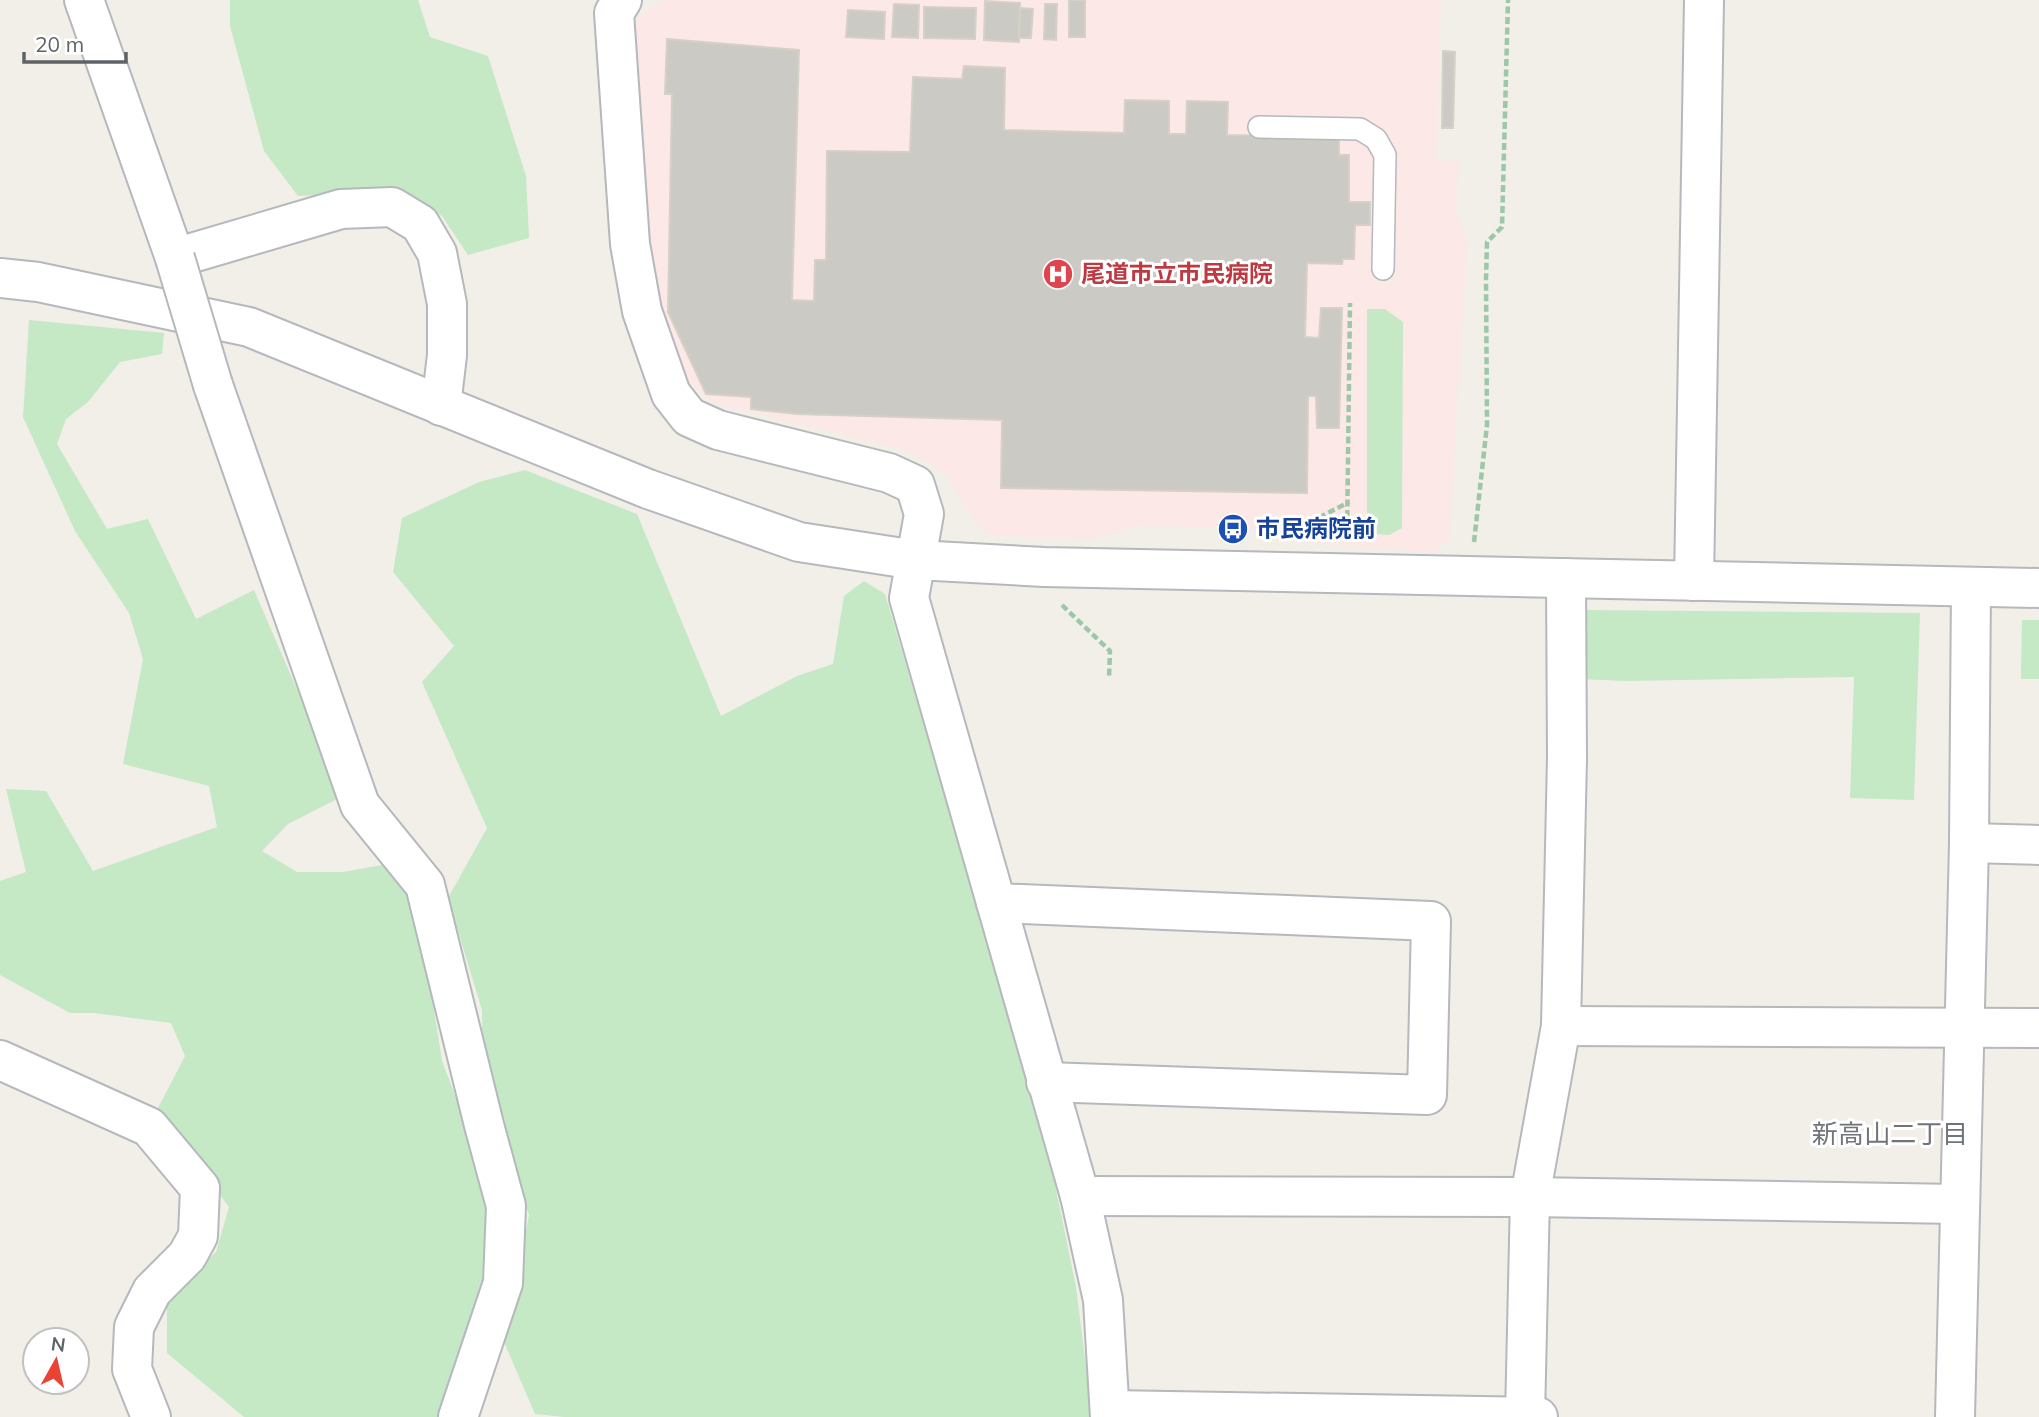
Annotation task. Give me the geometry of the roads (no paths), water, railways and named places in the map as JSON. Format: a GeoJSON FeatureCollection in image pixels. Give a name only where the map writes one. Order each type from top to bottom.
{"type":"FeatureCollection","features":[{"type":"Feature","properties":{"kind":"street"},"geometry":{"type":"LineString","coordinates":[[84,0],[175,258],[212,385],[360,805],[425,885],[506,1206],[503,1283],[458,1417]]}},
{"type":"Feature","properties":{"kind":"street"},"geometry":{"type":"LineString","coordinates":[[622,0],[614,13],[630,244],[642,311],[671,394],[689,417],[718,430],[889,473],[915,485],[924,514],[909,598],[1080,1196],[1103,1300],[1110,1413],[1538,1417]]}},
{"type":"Feature","properties":{"kind":"street"},"geometry":{"type":"LineString","coordinates":[[1693,581],[1704,0]]}},
{"type":"Feature","properties":{"kind":"street"},"geometry":{"type":"LineString","coordinates":[[175,258],[341,209],[392,207],[420,224],[437,253],[447,304],[447,355],[442,406]]}},
{"type":"Feature","properties":{"kind":"street"},"geometry":{"type":"LineString","coordinates":[[0,278],[38,282],[249,327],[648,489],[799,542],[916,560],[1044,568],[2039,588]]}},
{"type":"Feature","properties":{"kind":"street"},"geometry":{"type":"LineString","coordinates":[[1525,1417],[1530,1197],[1561,1026],[1566,578]]}},
{"type":"Feature","properties":{"kind":"street"},"geometry":{"type":"LineString","coordinates":[[1955,1417],[1969,843],[1971,587]]}},
{"type":"Feature","properties":{"kind":"street"},"geometry":{"type":"LineString","coordinates":[[1969,843],[2039,845]]}},
{"type":"Feature","properties":{"kind":"street"},"geometry":{"type":"LineString","coordinates":[[996,903],[1431,921],[1426,1095],[1046,1082]]}},
{"type":"Feature","properties":{"kind":"street"},"geometry":{"type":"LineString","coordinates":[[1561,1026],[2039,1028]]}},
{"type":"Feature","properties":{"kind":"street"},"geometry":{"type":"LineString","coordinates":[[1,1062],[149,1127],[200,1188],[198,1236],[187,1256],[152,1291],[134,1327],[132,1369],[151,1417]]}},
{"type":"Feature","properties":{"kind":"street"},"geometry":{"type":"LineString","coordinates":[[1080,1196],[1530,1197],[1959,1204]]}},
{"type":"Feature","properties":{"kind":"lane"},"geometry":{"type":"LineString","coordinates":[[1259,127],[1360,129],[1376,139],[1385,155],[1383,269]]}},
{"type":"Feature","properties":{"kind":"place","name":"尾道市立市民病院"},"geometry":{"type":"Point","coordinates":[1058,274]}},
{"type":"Feature","properties":{"kind":"place","name":"市民病院前"},"geometry":{"type":"Point","coordinates":[1233,529]}},
{"type":"Feature","properties":{"kind":"district","name":"新高山二丁目"},"geometry":{"type":"Point","coordinates":[1890,1134]}}]}
